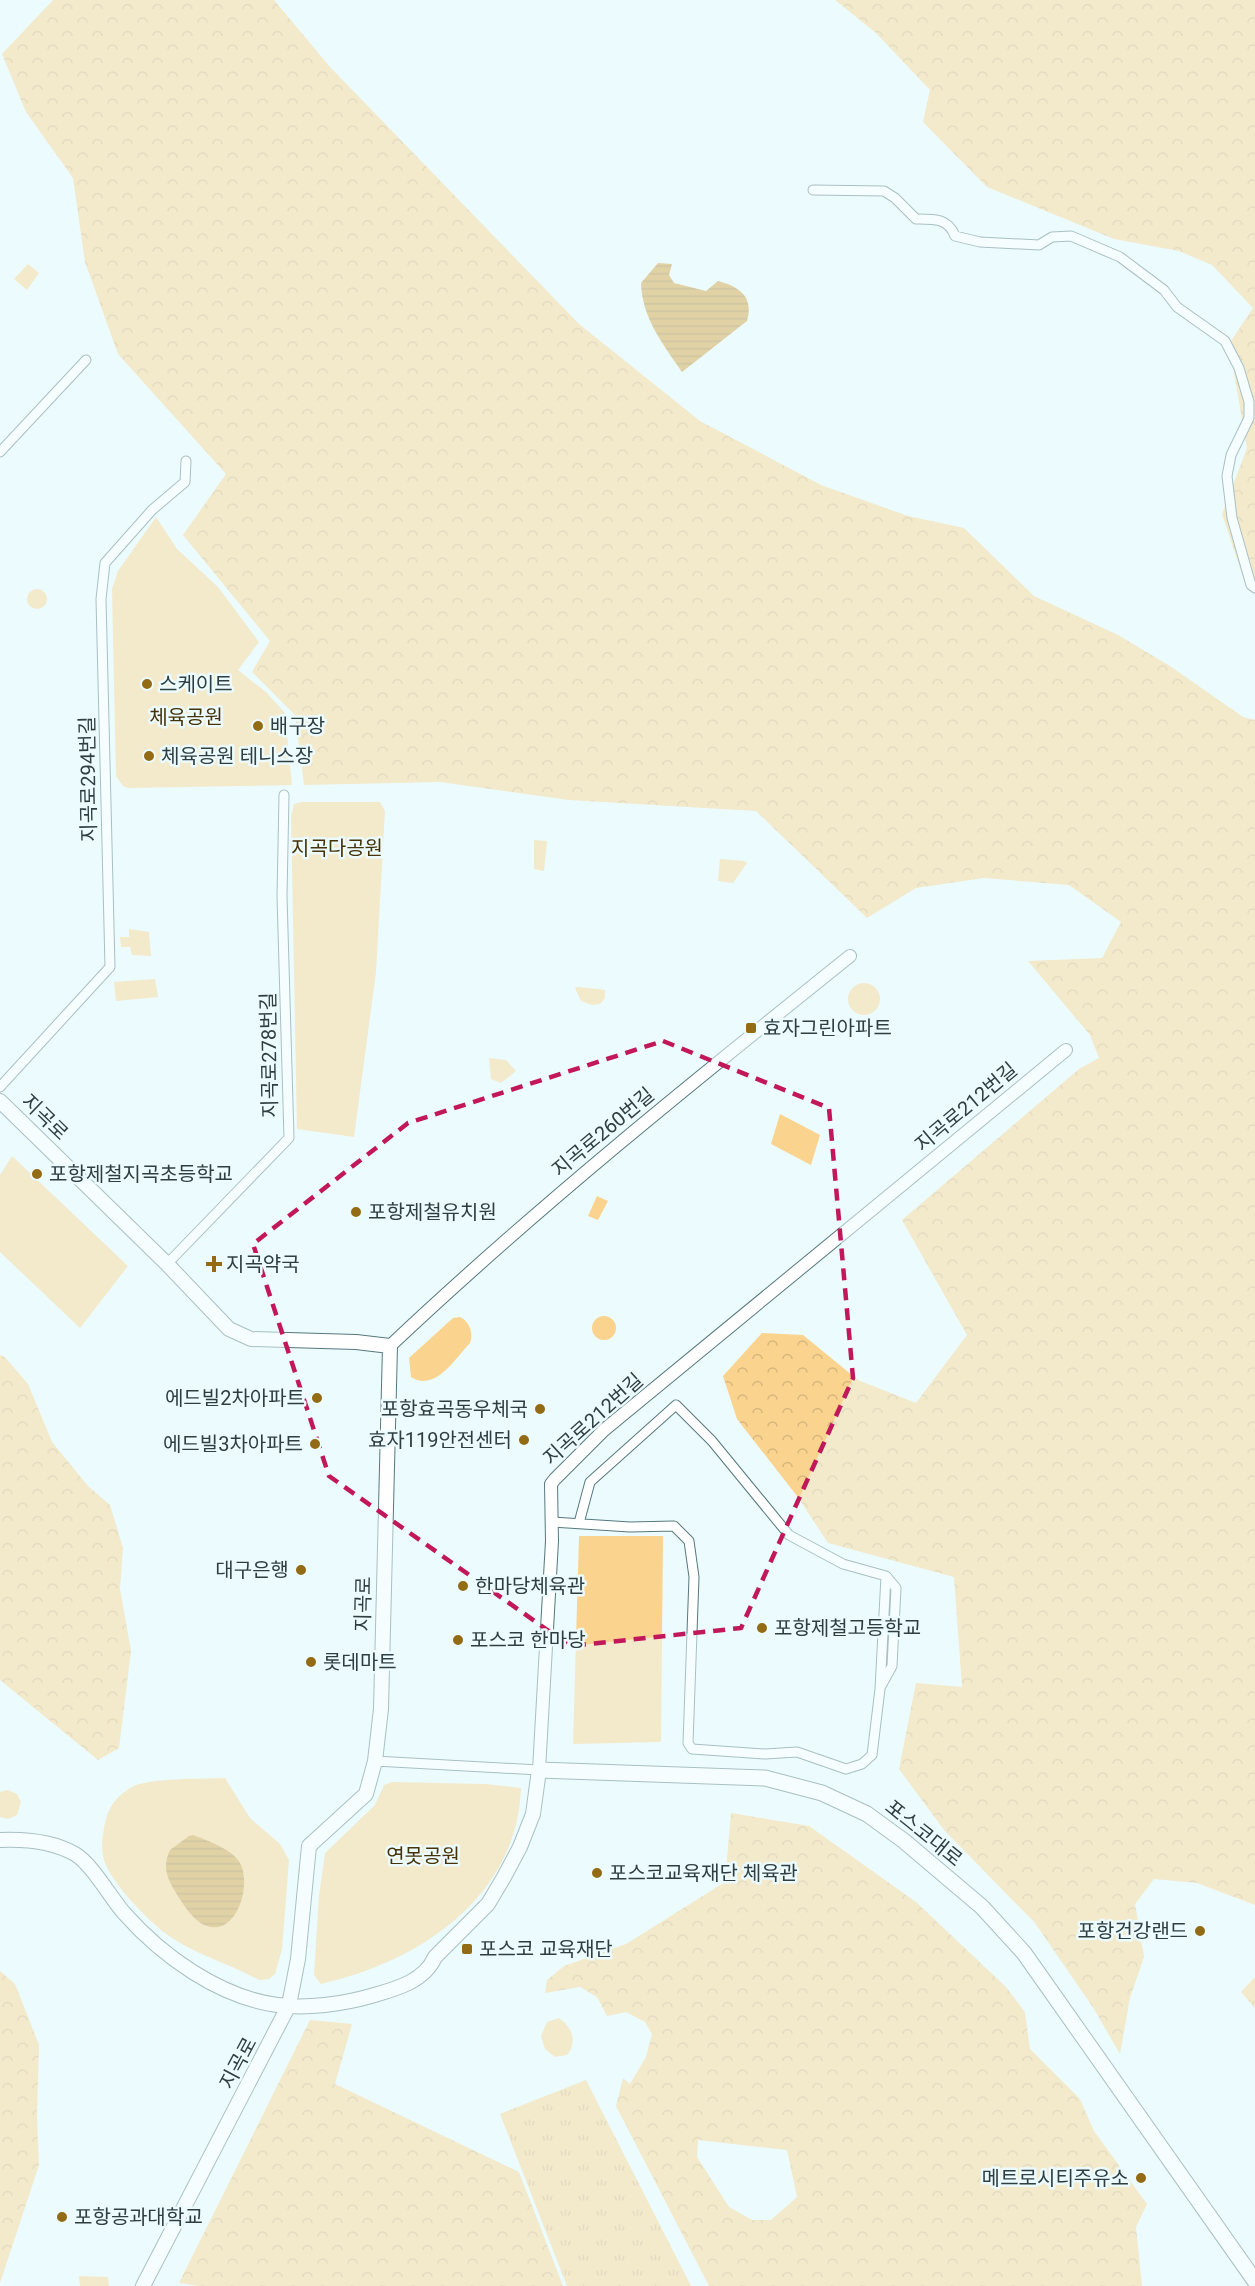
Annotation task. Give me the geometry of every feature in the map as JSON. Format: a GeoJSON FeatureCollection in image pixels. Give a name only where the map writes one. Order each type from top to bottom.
{"type":"FeatureCollection","features":[{"type":"Feature","properties":{"kind":"main road","name":"지곡로"},"geometry":{"type":"LineString","coordinates":[[0,1101],[167,1264],[229,1329],[251,1339],[356,1342],[390,1346],[381,1708],[375,1761],[366,1794],[309,1845],[298,1959],[289,2005],[143,2286]]}},
{"type":"Feature","properties":{"kind":"main road","name":"지곡로212번길"},"geometry":{"type":"LineString","coordinates":[[0,1840],[29,1839],[75,1854],[126,1915],[183,1965],[253,2000],[280,2006],[321,2005],[393,1990],[422,1975],[431,1967],[435,1957],[488,1904],[504,1877],[520,1847],[533,1814],[539,1770]]}},
{"type":"Feature","properties":{"kind":"main road","name":"포스코대로"},"geometry":{"type":"LineString","coordinates":[[539,1770],[765,1778],[822,1793],[876,1820],[982,1907],[1024,1953],[1255,2281]]}},
{"type":"Feature","properties":{"kind":"street"},"geometry":{"type":"LineString","coordinates":[[813,190],[884,191],[895,198],[916,219],[938,219],[951,226],[955,236],[980,242],[1039,245],[1052,237],[1071,236],[1120,257],[1164,290],[1177,307],[1225,341],[1239,368],[1249,402],[1249,418],[1231,454],[1227,476],[1232,518],[1251,585],[1255,588]]}},
{"type":"Feature","properties":{"kind":"street"},"geometry":{"type":"LineString","coordinates":[[0,452],[86,360]]}},
{"type":"Feature","properties":{"kind":"street","name":"지곡로294번길"},"geometry":{"type":"LineString","coordinates":[[0,1087],[110,966],[101,602],[105,563],[152,510],[185,482],[186,461]]}},
{"type":"Feature","properties":{"kind":"street","name":"지곡로278번길"},"geometry":{"type":"LineString","coordinates":[[167,1264],[289,1138],[282,896],[284,795]]}},
{"type":"Feature","properties":{"kind":"street","name":"지곡로260번길"},"geometry":{"type":"LineString","coordinates":[[390,1346],[468,1273],[646,1121],[850,956]]}},
{"type":"Feature","properties":{"kind":"street","name":"지곡로212번길"},"geometry":{"type":"LineString","coordinates":[[539,1770],[552,1522],[551,1484],[604,1430],[1066,1050]]}},
{"type":"Feature","properties":{"kind":"street"},"geometry":{"type":"LineString","coordinates":[[552,1522],[630,1527],[674,1526],[689,1542],[694,1577],[688,1743],[693,1749],[797,1752],[846,1769],[862,1764],[872,1755],[880,1689],[886,1576],[843,1564],[789,1535],[712,1441],[676,1405],[590,1482],[579,1523]]}},
{"type":"Feature","properties":{"kind":"street","name":"포스코대로"},"geometry":{"type":"LineString","coordinates":[[375,1761],[539,1770]]}},
{"type":"Feature","properties":{"kind":"highlighted area"},"geometry":{"type":"Polygon","coordinates":[[[663,1041],[829,1108],[853,1378],[741,1628],[570,1646],[329,1476],[253,1244],[408,1123],[663,1041]]]}},
{"type":"Feature","properties":{"kind":"green space"},"geometry":{"type":"Polygon","coordinates":[[[53,0],[274,0],[330,67],[579,324],[700,421],[821,485],[908,516],[964,528],[1034,596],[1118,635],[1170,666],[1243,717],[1255,720],[1255,1905],[1197,1883],[1154,1879],[1135,1904],[1144,1957],[1130,1998],[1120,2054],[1094,2009],[1035,1923],[944,1830],[899,1769],[916,1683],[962,1687],[954,1577],[828,1543],[797,1496],[737,1419],[723,1376],[762,1333],[803,1335],[858,1380],[916,1403],[967,1335],[902,1220],[1079,1069],[1099,1058],[1090,1035],[1028,961],[1102,958],[1121,922],[1069,885],[984,878],[916,888],[867,918],[756,811],[569,800],[440,782],[304,785],[295,715],[252,672],[270,641],[183,535],[226,474],[118,354],[85,262],[73,178],[26,112],[2,54],[53,0]]]}},
{"type":"Feature","properties":{"kind":"green space"},"geometry":{"type":"Polygon","coordinates":[[[835,0],[1255,0],[1255,594],[1247,589],[1222,514],[1247,448],[1229,344],[1253,308],[1212,265],[1179,251],[1114,239],[987,187],[923,122],[930,90],[876,33],[835,0]]]}},
{"type":"Feature","properties":{"kind":"green space"},"geometry":{"type":"Polygon","coordinates":[[[28,264],[39,273],[27,290],[14,279],[28,264]]]}},
{"type":"Feature","properties":{"kind":"green space","name":"체육공원"},"geometry":{"type":"Polygon","coordinates":[[[156,517],[177,549],[218,587],[259,642],[238,670],[266,692],[285,713],[292,785],[128,788],[123,786],[116,776],[112,589],[118,571],[156,517]]]}},
{"type":"Feature","properties":{"kind":"green space"},"geometry":{"type":"Polygon","coordinates":[[[37,589],[44,592],[47,599],[44,606],[37,609],[30,606],[27,599],[30,592],[37,589]]]}},
{"type":"Feature","properties":{"kind":"green space","name":"지곡다공원"},"geometry":{"type":"Polygon","coordinates":[[[302,802],[380,802],[385,811],[376,972],[354,1137],[297,1129],[291,817],[294,804],[302,802]]]}},
{"type":"Feature","properties":{"kind":"green space"},"geometry":{"type":"Polygon","coordinates":[[[534,840],[547,841],[544,871],[534,869],[534,840]]]}},
{"type":"Feature","properties":{"kind":"green space"},"geometry":{"type":"Polygon","coordinates":[[[720,859],[747,863],[733,883],[718,881],[720,859]]]}},
{"type":"Feature","properties":{"kind":"green space"},"geometry":{"type":"Polygon","coordinates":[[[129,929],[149,932],[151,956],[132,955],[130,947],[121,947],[120,937],[129,937],[129,929]]]}},
{"type":"Feature","properties":{"kind":"green space"},"geometry":{"type":"Polygon","coordinates":[[[155,979],[158,997],[116,1001],[114,982],[155,979]]]}},
{"type":"Feature","properties":{"kind":"green space"},"geometry":{"type":"Polygon","coordinates":[[[864,983],[875,988],[880,999],[875,1010],[864,1015],[853,1010],[848,999],[853,988],[864,983]]]}},
{"type":"Feature","properties":{"kind":"green space"},"geometry":{"type":"Polygon","coordinates":[[[575,988],[605,990],[605,998],[600,1004],[592,1005],[581,1001],[575,988]]]}},
{"type":"Feature","properties":{"kind":"green space"},"geometry":{"type":"Polygon","coordinates":[[[489,1058],[506,1060],[516,1071],[501,1083],[491,1079],[489,1058]]]}},
{"type":"Feature","properties":{"kind":"green space"},"geometry":{"type":"Polygon","coordinates":[[[780,1114],[820,1135],[811,1165],[771,1144],[780,1114]]]}},
{"type":"Feature","properties":{"kind":"green space"},"geometry":{"type":"Polygon","coordinates":[[[12,1156],[128,1266],[80,1328],[0,1252],[0,1175],[12,1156]]]}},
{"type":"Feature","properties":{"kind":"green space"},"geometry":{"type":"Polygon","coordinates":[[[597,1196],[608,1201],[598,1220],[588,1216],[597,1196]]]}},
{"type":"Feature","properties":{"kind":"green space"},"geometry":{"type":"Polygon","coordinates":[[[604,1316],[613,1319],[616,1328],[613,1337],[604,1340],[595,1337],[592,1328],[595,1319],[604,1316]]]}},
{"type":"Feature","properties":{"kind":"green space"},"geometry":{"type":"Polygon","coordinates":[[[460,1317],[470,1328],[470,1343],[451,1365],[436,1377],[420,1381],[411,1377],[409,1358],[453,1318],[460,1317]]]}},
{"type":"Feature","properties":{"kind":"green space"},"geometry":{"type":"Polygon","coordinates":[[[0,1355],[5,1357],[28,1384],[52,1442],[88,1486],[110,1505],[123,1548],[120,1589],[131,1651],[119,1748],[98,1760],[0,1680],[0,1355]]]}},
{"type":"Feature","properties":{"kind":"green space"},"geometry":{"type":"Polygon","coordinates":[[[579,1536],[663,1536],[661,1742],[573,1744],[579,1536]]]}},
{"type":"Feature","properties":{"kind":"green space"},"geometry":{"type":"Polygon","coordinates":[[[225,1778],[250,1818],[280,1844],[289,1860],[282,1949],[275,1974],[269,1979],[259,1980],[191,1949],[169,1936],[141,1912],[122,1890],[104,1860],[102,1840],[110,1808],[129,1789],[142,1783],[178,1779],[225,1778]]]}},
{"type":"Feature","properties":{"kind":"green space","name":"연못공원"},"geometry":{"type":"Polygon","coordinates":[[[392,1782],[485,1784],[521,1788],[515,1827],[502,1862],[482,1893],[456,1919],[426,1941],[393,1960],[358,1974],[321,1984],[314,1975],[319,1896],[325,1853],[375,1805],[384,1785],[392,1782]]]}},
{"type":"Feature","properties":{"kind":"green space"},"geometry":{"type":"Polygon","coordinates":[[[8,1790],[17,1794],[21,1802],[17,1815],[8,1819],[0,1817],[0,1792],[8,1790]]]}},
{"type":"Feature","properties":{"kind":"green space"},"geometry":{"type":"Polygon","coordinates":[[[731,1813],[809,1826],[916,1902],[1006,1987],[1025,2012],[1030,2049],[1080,2099],[1094,2131],[1147,2204],[1136,2227],[1142,2286],[709,2286],[616,2106],[623,2078],[630,2084],[646,2057],[652,2034],[645,2022],[626,2012],[607,2016],[597,1997],[580,1987],[545,1993],[547,1980],[564,1966],[626,1944],[725,1882],[731,1813]],[[698,2140],[697,2157],[729,2207],[752,2220],[771,2220],[797,2197],[787,2150],[698,2140]]]}},
{"type":"Feature","properties":{"kind":"green space"},"geometry":{"type":"Polygon","coordinates":[[[0,1971],[15,1984],[39,2045],[37,2116],[39,2165],[0,2283],[0,1971]]]}},
{"type":"Feature","properties":{"kind":"green space"},"geometry":{"type":"Polygon","coordinates":[[[1255,1977],[1255,2008],[1241,1992],[1255,1977]]]}},
{"type":"Feature","properties":{"kind":"green space"},"geometry":{"type":"Polygon","coordinates":[[[559,2018],[570,2030],[573,2040],[567,2055],[555,2057],[545,2049],[541,2036],[547,2022],[559,2018]]]}},
{"type":"Feature","properties":{"kind":"green space"},"geometry":{"type":"Polygon","coordinates":[[[310,2020],[352,2024],[335,2084],[519,2172],[563,2286],[199,2286],[179,2283],[310,2020]]]}},
{"type":"Feature","properties":{"kind":"green space"},"geometry":{"type":"Polygon","coordinates":[[[586,2080],[691,2286],[567,2286],[500,2114],[586,2080]]]}},
{"type":"Feature","properties":{"kind":"green space"},"geometry":{"type":"Polygon","coordinates":[[[79,2276],[108,2277],[109,2286],[80,2286],[79,2276]]]}},
{"type":"Feature","properties":{"kind":"shaded area"},"geometry":{"type":"Polygon","coordinates":[[[658,263],[672,264],[669,275],[674,283],[706,291],[718,281],[739,290],[749,305],[747,321],[682,372],[649,319],[642,296],[641,283],[658,263]]]}},
{"type":"Feature","properties":{"kind":"shaded area"},"geometry":{"type":"Polygon","coordinates":[[[193,1835],[231,1854],[240,1863],[243,1872],[243,1895],[239,1906],[234,1916],[218,1927],[202,1924],[193,1917],[176,1893],[167,1872],[166,1862],[170,1850],[193,1835]]]}},
{"type":"Feature","properties":{"kind":"place","name":"스케이트"},"geometry":{"type":"Point","coordinates":[147,684]}},
{"type":"Feature","properties":{"kind":"place","name":"배구장"},"geometry":{"type":"Point","coordinates":[258,726]}},
{"type":"Feature","properties":{"kind":"place","name":"체육공원 테니스장"},"geometry":{"type":"Point","coordinates":[149,756]}},
{"type":"Feature","properties":{"kind":"place","name":"효자그린아파트"},"geometry":{"type":"Point","coordinates":[751,1028]}},
{"type":"Feature","properties":{"kind":"place","name":"포항제철지곡초등학교"},"geometry":{"type":"Point","coordinates":[37,1174]}},
{"type":"Feature","properties":{"kind":"place","name":"포항제철유치원"},"geometry":{"type":"Point","coordinates":[356,1212]}},
{"type":"Feature","properties":{"kind":"place","name":"지곡약국"},"geometry":{"type":"Point","coordinates":[214,1264]}},
{"type":"Feature","properties":{"kind":"place","name":"에드빌2차아파트"},"geometry":{"type":"Point","coordinates":[317,1398]}},
{"type":"Feature","properties":{"kind":"place","name":"포항효곡동우체국"},"geometry":{"type":"Point","coordinates":[540,1409]}},
{"type":"Feature","properties":{"kind":"place","name":"효자119안전센터"},"geometry":{"type":"Point","coordinates":[524,1440]}},
{"type":"Feature","properties":{"kind":"place","name":"에드빌3차아파트"},"geometry":{"type":"Point","coordinates":[315,1444]}},
{"type":"Feature","properties":{"kind":"place","name":"대구은행"},"geometry":{"type":"Point","coordinates":[301,1570]}},
{"type":"Feature","properties":{"kind":"place","name":"한마당체육관"},"geometry":{"type":"Point","coordinates":[463,1586]}},
{"type":"Feature","properties":{"kind":"place","name":"포항제철고등학교"},"geometry":{"type":"Point","coordinates":[762,1628]}},
{"type":"Feature","properties":{"kind":"place","name":"포스코 한마당"},"geometry":{"type":"Point","coordinates":[458,1640]}},
{"type":"Feature","properties":{"kind":"place","name":"롯데마트"},"geometry":{"type":"Point","coordinates":[311,1662]}},
{"type":"Feature","properties":{"kind":"place","name":"포스코교육재단 체육관"},"geometry":{"type":"Point","coordinates":[597,1873]}},
{"type":"Feature","properties":{"kind":"place","name":"포항건강랜드"},"geometry":{"type":"Point","coordinates":[1200,1931]}},
{"type":"Feature","properties":{"kind":"place","name":"포스코 교육재단"},"geometry":{"type":"Point","coordinates":[467,1949]}},
{"type":"Feature","properties":{"kind":"place","name":"메트로시티주유소"},"geometry":{"type":"Point","coordinates":[1141,2178]}},
{"type":"Feature","properties":{"kind":"place","name":"포항공과대학교"},"geometry":{"type":"Point","coordinates":[62,2217]}}]}
